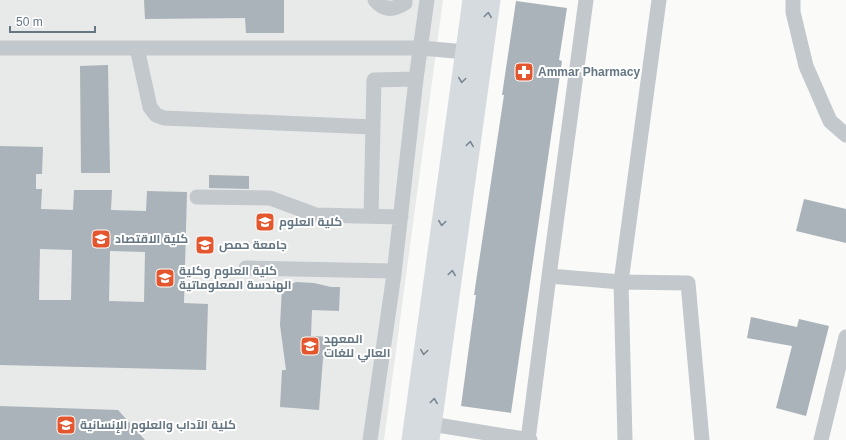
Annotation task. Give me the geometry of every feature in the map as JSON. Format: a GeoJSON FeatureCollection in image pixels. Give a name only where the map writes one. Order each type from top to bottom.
{"type":"FeatureCollection","features":[{"type":"Feature","properties":{"kind":"highway"},"geometry":{"type":"LineString","coordinates":[[412,440],[473,0]]}},
{"type":"Feature","properties":{"kind":"highway"},"geometry":{"type":"LineString","coordinates":[[430,432],[490,0]]}},
{"type":"Feature","properties":{"kind":"street"},"geometry":{"type":"LineString","coordinates":[[376,0],[383,7],[390,8],[398,8],[405,3],[405,0]]}},
{"type":"Feature","properties":{"kind":"street"},"geometry":{"type":"LineString","coordinates":[[370,440],[401,217],[416,79],[427,0]]}},
{"type":"Feature","properties":{"kind":"street"},"geometry":{"type":"LineString","coordinates":[[430,432],[528,440],[586,0]]}},
{"type":"Feature","properties":{"kind":"street"},"geometry":{"type":"LineString","coordinates":[[625,440],[621,282],[659,0]]}},
{"type":"Feature","properties":{"kind":"street"},"geometry":{"type":"LineString","coordinates":[[793,0],[793,12],[806,66],[830,121],[846,135]]}},
{"type":"Feature","properties":{"kind":"street"},"geometry":{"type":"LineString","coordinates":[[0,48],[421,48],[466,52]]}},
{"type":"Feature","properties":{"kind":"street"},"geometry":{"type":"LineString","coordinates":[[137,48],[150,107],[156,114],[164,118],[373,127]]}},
{"type":"Feature","properties":{"kind":"street"},"geometry":{"type":"LineString","coordinates":[[371,216],[374,80],[416,79]]}},
{"type":"Feature","properties":{"kind":"street"},"geometry":{"type":"LineString","coordinates":[[196,197],[270,198],[316,215],[401,217]]}},
{"type":"Feature","properties":{"kind":"street"},"geometry":{"type":"LineString","coordinates":[[246,268],[394,271]]}},
{"type":"Feature","properties":{"kind":"street"},"geometry":{"type":"LineString","coordinates":[[549,276],[621,282],[688,283],[702,440]]}},
{"type":"Feature","properties":{"kind":"street"},"geometry":{"type":"LineString","coordinates":[[821,440],[846,337]]}},
{"type":"Feature","properties":{"kind":"shaded area","name":"جامعة حمص"},"geometry":{"type":"Polygon","coordinates":[[[0,0],[443,0],[384,440],[0,440],[0,0]]]}},
{"type":"Feature","properties":{"kind":"building"},"geometry":{"type":"Polygon","coordinates":[[[144,0],[284,0],[284,33],[246,33],[245,18],[145,19],[144,0]]]}},
{"type":"Feature","properties":{"kind":"building"},"geometry":{"type":"Polygon","coordinates":[[[516,1],[567,8],[559,60],[562,61],[511,413],[461,406],[476,295],[474,295],[504,95],[502,95],[516,1]]]}},
{"type":"Feature","properties":{"kind":"building"},"geometry":{"type":"Polygon","coordinates":[[[108,65],[110,173],[81,173],[80,66],[108,65]]]}},
{"type":"Feature","properties":{"kind":"building","name":"كلية العلوم وكلية الهندسة المعلوماتية"},"geometry":{"type":"Polygon","coordinates":[[[0,146],[43,147],[42,174],[36,174],[36,189],[42,189],[41,209],[73,210],[74,190],[112,190],[111,210],[146,211],[147,191],[187,192],[184,303],[208,304],[206,370],[0,365],[0,146]],[[40,249],[39,300],[71,300],[72,250],[40,249]],[[110,251],[109,301],[144,302],[145,252],[110,251]]]}},
{"type":"Feature","properties":{"kind":"building"},"geometry":{"type":"Polygon","coordinates":[[[209,175],[249,176],[249,189],[209,188],[209,175]]]}},
{"type":"Feature","properties":{"kind":"building"},"geometry":{"type":"Polygon","coordinates":[[[804,199],[846,209],[846,243],[796,231],[804,199]]]}},
{"type":"Feature","properties":{"kind":"building","name":"المعهد العالي للغات"},"geometry":{"type":"Polygon","coordinates":[[[296,282],[340,287],[339,311],[312,310],[311,336],[337,337],[336,358],[323,358],[319,410],[280,407],[282,370],[286,370],[280,325],[282,288],[296,282]]]}},
{"type":"Feature","properties":{"kind":"building"},"geometry":{"type":"Polygon","coordinates":[[[751,317],[797,327],[799,319],[829,326],[806,416],[776,408],[792,346],[747,338],[751,317]]]}},
{"type":"Feature","properties":{"kind":"building","name":"كلية الآداب والعلوم الإنسانية"},"geometry":{"type":"Polygon","coordinates":[[[0,406],[118,410],[145,440],[0,440],[0,406]]]}},
{"type":"Feature","properties":{"kind":"place","name":"Ammar Pharmacy"},"geometry":{"type":"Point","coordinates":[524,72]}},
{"type":"Feature","properties":{"kind":"place","name":"كلية العلوم"},"geometry":{"type":"Point","coordinates":[265,222]}},
{"type":"Feature","properties":{"kind":"place","name":"كلية الاقتصاد"},"geometry":{"type":"Point","coordinates":[101,239]}},
{"type":"Feature","properties":{"kind":"place","name":"جامعة حمص"},"geometry":{"type":"Point","coordinates":[205,245]}},
{"type":"Feature","properties":{"kind":"place","name":"كلية العلوم وكلية الهندسة المعلوماتية"},"geometry":{"type":"Point","coordinates":[165,278]}},
{"type":"Feature","properties":{"kind":"place","name":"المعهد العالي للغات"},"geometry":{"type":"Point","coordinates":[310,346]}},
{"type":"Feature","properties":{"kind":"place","name":"كلية الآداب والعلوم الإنسانية"},"geometry":{"type":"Point","coordinates":[66,425]}}]}
